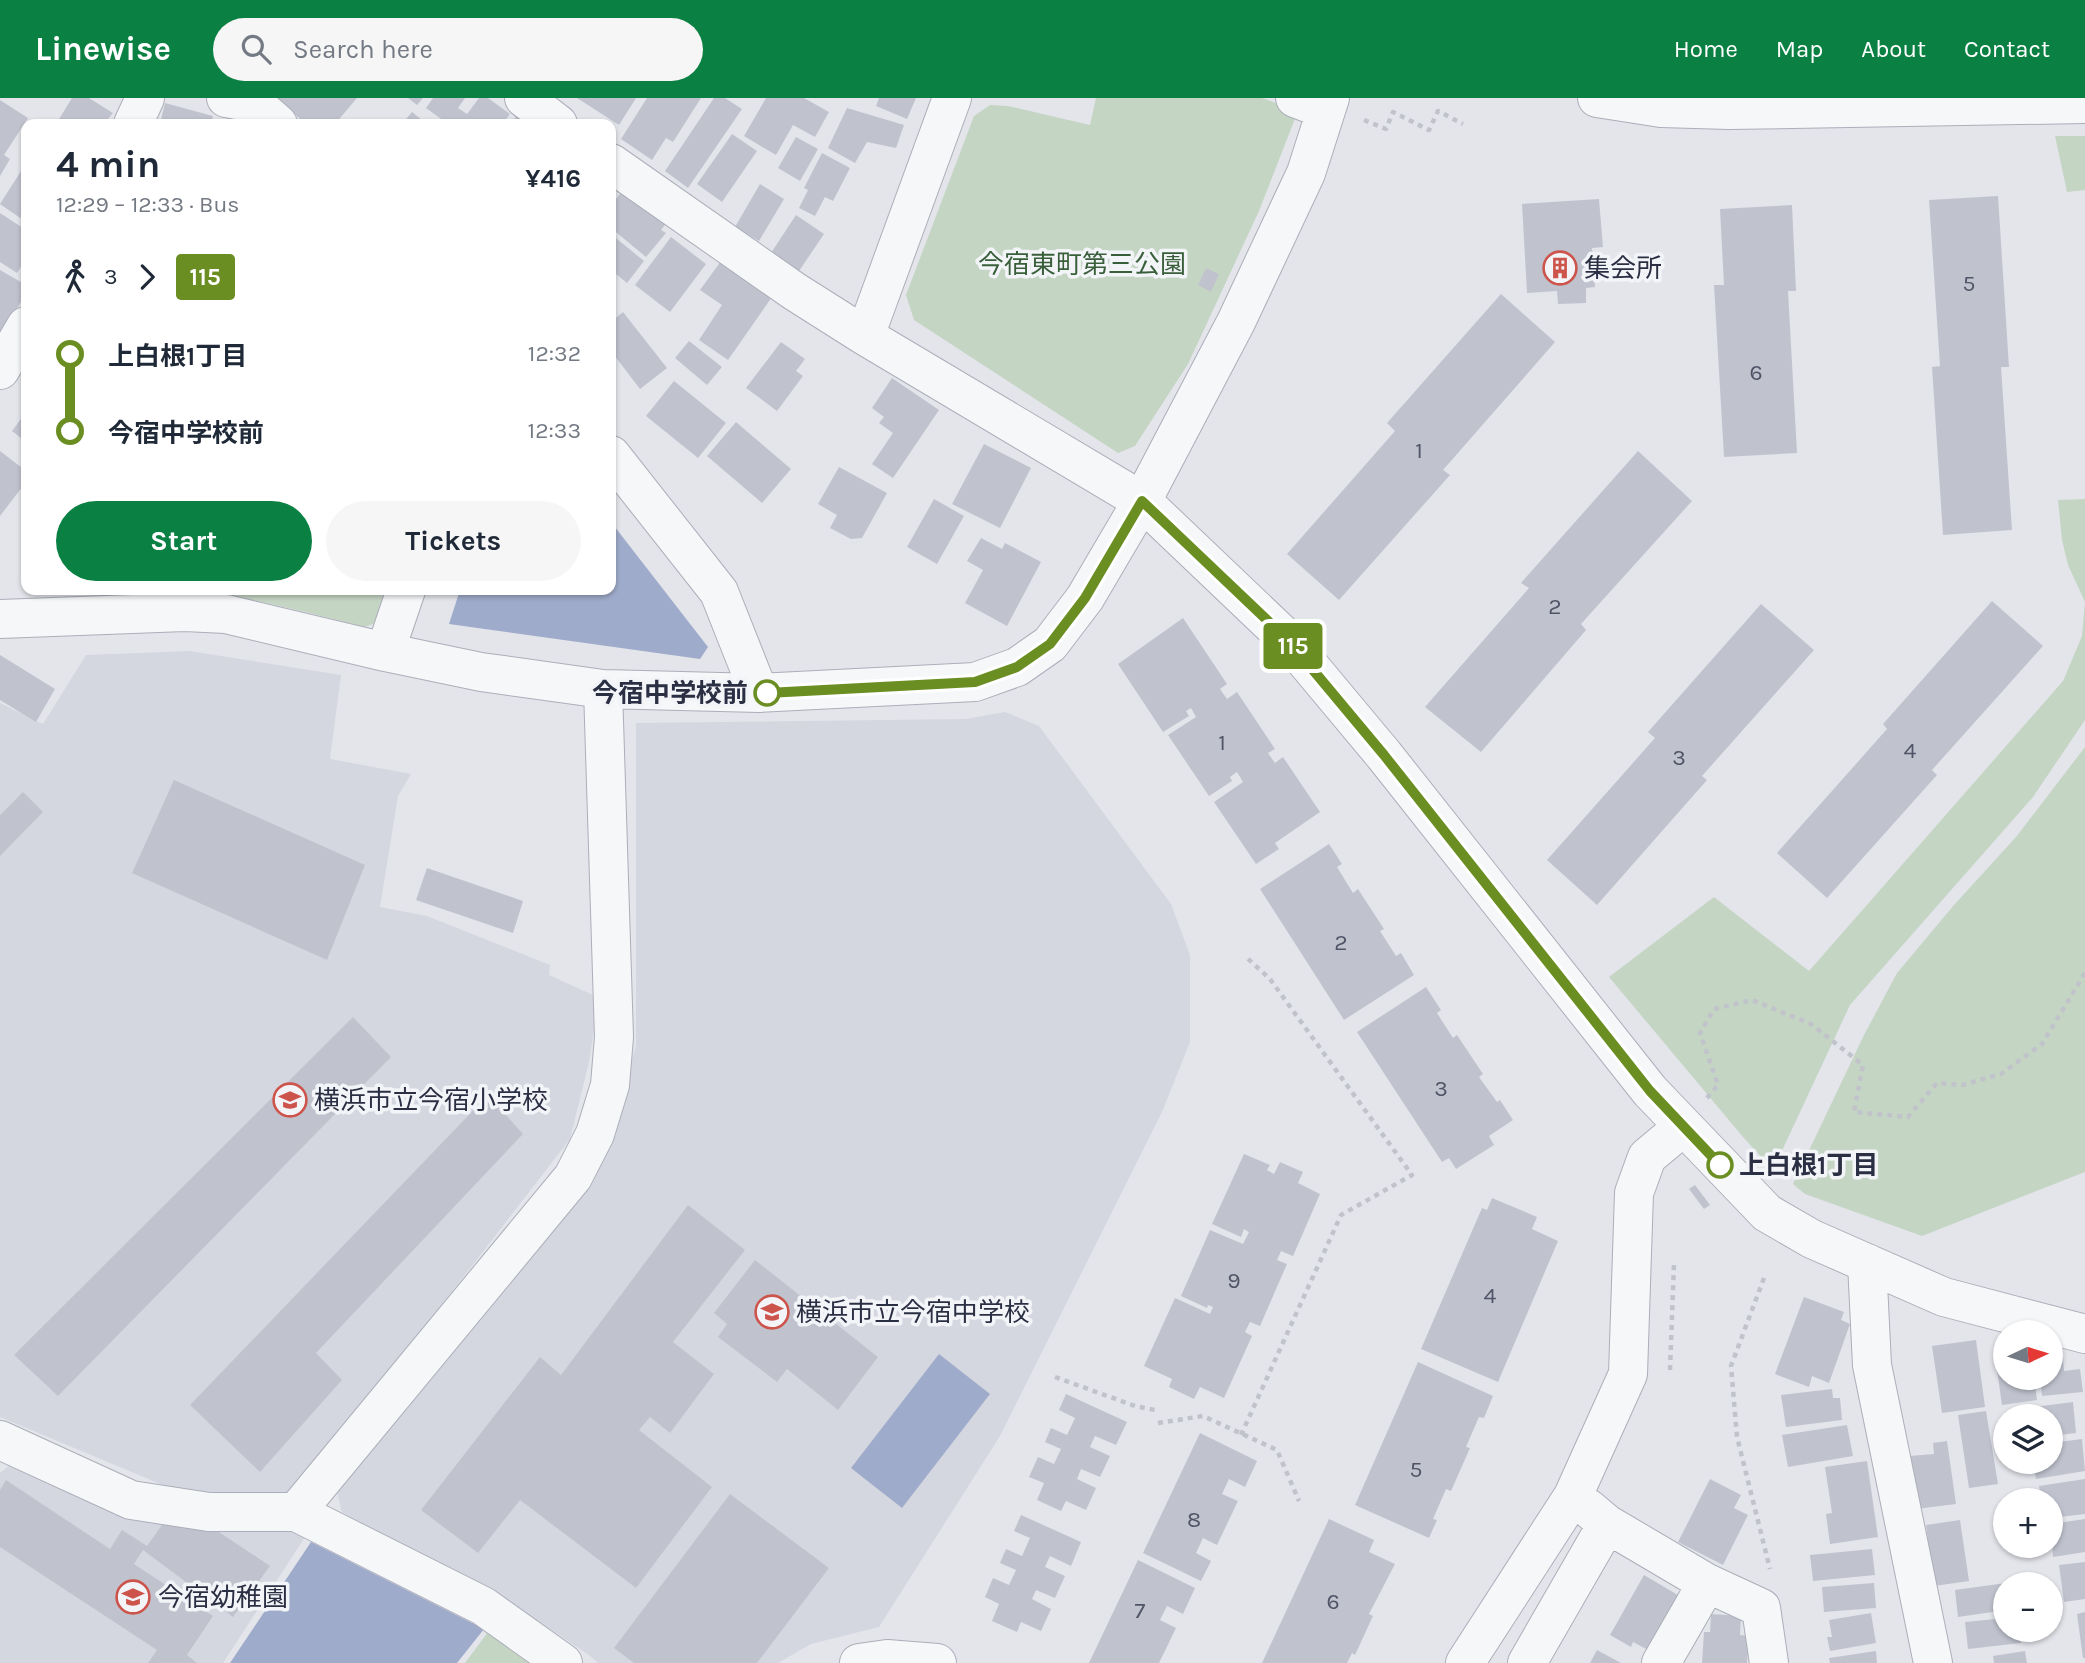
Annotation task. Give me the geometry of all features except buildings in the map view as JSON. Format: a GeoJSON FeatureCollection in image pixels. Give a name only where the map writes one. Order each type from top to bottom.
{"type":"FeatureCollection","features":[{"type":"Feature","properties":{"kind":"street"},"geometry":{"type":"LineString","coordinates":[[135,119],[145,98]]}},
{"type":"Feature","properties":{"kind":"street"},"geometry":{"type":"LineString","coordinates":[[226,98],[254,103],[272,119]]}},
{"type":"Feature","properties":{"kind":"street"},"geometry":{"type":"LineString","coordinates":[[524,98],[551,119]]}},
{"type":"Feature","properties":{"kind":"street"},"geometry":{"type":"LineString","coordinates":[[865,336],[952,98]]}},
{"type":"Feature","properties":{"kind":"street"},"geometry":{"type":"LineString","coordinates":[[1597,98],[1661,108],[1729,110],[2085,104]]}},
{"type":"Feature","properties":{"kind":"street"},"geometry":{"type":"LineString","coordinates":[[0,619],[185,612],[226,614],[481,672],[603,689],[759,693],[975,682],[1017,667],[1050,644],[1085,598],[1142,501],[1236,322],[1306,173],[1317,102]]}},
{"type":"Feature","properties":{"kind":"street"},"geometry":{"type":"LineString","coordinates":[[616,166],[794,291],[1142,501],[1288,640],[1384,755],[1650,1091],[1693,1115],[1768,1213],[1812,1239],[1944,1297],[2085,1334]]}},
{"type":"Feature","properties":{"kind":"street"},"geometry":{"type":"LineString","coordinates":[[0,370],[21,334]]}},
{"type":"Feature","properties":{"kind":"street"},"geometry":{"type":"LineString","coordinates":[[616,461],[719,592],[759,693]]}},
{"type":"Feature","properties":{"kind":"street"},"geometry":{"type":"LineString","coordinates":[[384,652],[405,595]]}},
{"type":"Feature","properties":{"kind":"street"},"geometry":{"type":"LineString","coordinates":[[296,1512],[573,1177],[594,1134],[610,1085],[614,1037],[603,689]]}},
{"type":"Feature","properties":{"kind":"street"},"geometry":{"type":"LineString","coordinates":[[1465,1663],[1573,1496],[1628,1374],[1634,1193],[1647,1157],[1693,1115]]}},
{"type":"Feature","properties":{"kind":"street"},"geometry":{"type":"LineString","coordinates":[[1867,1263],[1872,1365],[1933,1663]]}},
{"type":"Feature","properties":{"kind":"street"},"geometry":{"type":"LineString","coordinates":[[12,1447],[131,1500],[209,1512],[296,1512],[483,1606],[563,1663]]}},
{"type":"Feature","properties":{"kind":"street"},"geometry":{"type":"LineString","coordinates":[[1573,1496],[1607,1524],[1706,1583],[1761,1608],[1769,1663]]}},
{"type":"Feature","properties":{"kind":"street"},"geometry":{"type":"LineString","coordinates":[[1527,1663],[1607,1524]]}},
{"type":"Feature","properties":{"kind":"street"},"geometry":{"type":"LineString","coordinates":[[1661,1663],[1706,1583]]}},
{"type":"Feature","properties":{"kind":"street"},"geometry":{"type":"LineString","coordinates":[[859,1663],[887,1659],[937,1663]]}},
{"type":"Feature","properties":{"kind":"path"},"geometry":{"type":"LineString","coordinates":[[1363,120],[1385,130],[1393,112],[1429,130],[1438,111],[1463,124]]}},
{"type":"Feature","properties":{"kind":"path"},"geometry":{"type":"LineString","coordinates":[[1241,1435],[1341,1215],[1412,1175],[1270,979],[1245,956]]}},
{"type":"Feature","properties":{"kind":"path"},"geometry":{"type":"LineString","coordinates":[[1693,1115],[1718,1085],[1700,1033],[1714,1009],[1752,1000],[1811,1024],[1863,1065],[1854,1112],[1908,1117],[1937,1083],[1962,1084],[2001,1074],[2042,1044],[2085,973]]}},
{"type":"Feature","properties":{"kind":"path"},"geometry":{"type":"LineString","coordinates":[[1764,1278],[1731,1366],[1737,1437],[1770,1572]]}},
{"type":"Feature","properties":{"kind":"path"},"geometry":{"type":"LineString","coordinates":[[1055,1377],[1135,1406],[1155,1410]]}},
{"type":"Feature","properties":{"kind":"path"},"geometry":{"type":"LineString","coordinates":[[1158,1423],[1203,1416],[1277,1450],[1299,1501]]}},
{"type":"Feature","properties":{"kind":"shaded area","name":"横浜市立今宿小学校"},"geometry":{"type":"Polygon","coordinates":[[[189,651],[341,675],[330,759],[411,774],[398,796],[380,907],[427,916],[550,965],[549,975],[593,995],[595,1023],[589,1062],[570,1139],[291,1500],[170,1488],[0,1417],[0,703],[43,724],[86,655],[189,651]]]}},
{"type":"Feature","properties":{"kind":"shaded area","name":"横浜市立今宿中学校"},"geometry":{"type":"Polygon","coordinates":[[[1005,712],[1039,726],[1171,904],[1190,955],[1190,1042],[1162,1112],[1000,1436],[879,1627],[811,1644],[778,1663],[598,1663],[503,1598],[342,1512],[336,1488],[624,1092],[636,1045],[636,723],[966,719],[1005,712]]]}},
{"type":"Feature","properties":{"kind":"shaded area","name":"今宿幼稚園"},"geometry":{"type":"Polygon","coordinates":[[[23,1455],[309,1531],[223,1663],[0,1663],[0,1473],[23,1455]]]}},
{"type":"Feature","properties":{"kind":"green space","name":"今宿東町第三公園"},"geometry":{"type":"Polygon","coordinates":[[[1096,98],[1262,98],[1298,111],[1259,211],[1188,364],[1135,446],[1118,453],[914,320],[906,295],[974,116],[990,105],[1008,106],[1090,125],[1096,98]]]}},
{"type":"Feature","properties":{"kind":"green space"},"geometry":{"type":"Polygon","coordinates":[[[2055,136],[2085,136],[2085,190],[2067,192],[2055,136]]]}},
{"type":"Feature","properties":{"kind":"green space"},"geometry":{"type":"Polygon","coordinates":[[[2085,499],[2085,602],[2068,565],[2062,540],[2058,500],[2085,499]]]}},
{"type":"Feature","properties":{"kind":"green space"},"geometry":{"type":"Polygon","coordinates":[[[215,595],[381,595],[389,602],[380,621],[365,627],[215,595]]]}},
{"type":"Feature","properties":{"kind":"green space"},"geometry":{"type":"Polygon","coordinates":[[[2085,602],[2085,720],[2033,797],[1850,1005],[1773,1170],[1609,977],[1714,897],[1809,971],[2063,681],[2082,636],[2085,602]]]}},
{"type":"Feature","properties":{"kind":"green space"},"geometry":{"type":"Polygon","coordinates":[[[2085,747],[2085,1172],[1922,1236],[1805,1194],[1793,1184],[1864,1035],[1897,973],[2016,837],[2085,747]]]}},
{"type":"Feature","properties":{"kind":"green space"},"geometry":{"type":"Polygon","coordinates":[[[491,1628],[532,1663],[465,1663],[491,1628]]]}},
{"type":"Feature","properties":{"kind":"water"},"geometry":{"type":"Polygon","coordinates":[[[616,528],[708,647],[700,659],[449,624],[458,595],[616,595],[616,528]]]}},
{"type":"Feature","properties":{"kind":"water"},"geometry":{"type":"Polygon","coordinates":[[[939,1354],[990,1394],[902,1508],[851,1468],[939,1354]]]}},
{"type":"Feature","properties":{"kind":"water"},"geometry":{"type":"Polygon","coordinates":[[[311,1542],[484,1629],[457,1663],[230,1663],[311,1542]]]}},
{"type":"Feature","properties":{"kind":"bus line","name":"115"},"geometry":{"type":"LineString","coordinates":[[767,693],[975,682],[1017,667],[1050,644],[1085,598],[1142,501],[1288,640],[1384,755],[1650,1091],[1720,1165]]}},
{"type":"Feature","properties":{"kind":"place","name":"集会所"},"geometry":{"type":"Point","coordinates":[1560,268]}},
{"type":"Feature","properties":{"kind":"place","name":"今宿中学校前"},"geometry":{"type":"Point","coordinates":[767,693]}},
{"type":"Feature","properties":{"kind":"place","name":"横浜市立今宿小学校"},"geometry":{"type":"Point","coordinates":[290,1100]}},
{"type":"Feature","properties":{"kind":"place","name":"上白根1丁目"},"geometry":{"type":"Point","coordinates":[1720,1165]}},
{"type":"Feature","properties":{"kind":"place","name":"横浜市立今宿中学校"},"geometry":{"type":"Point","coordinates":[772,1312]}},
{"type":"Feature","properties":{"kind":"place","name":"今宿幼稚園"},"geometry":{"type":"Point","coordinates":[133,1597]}}]}
